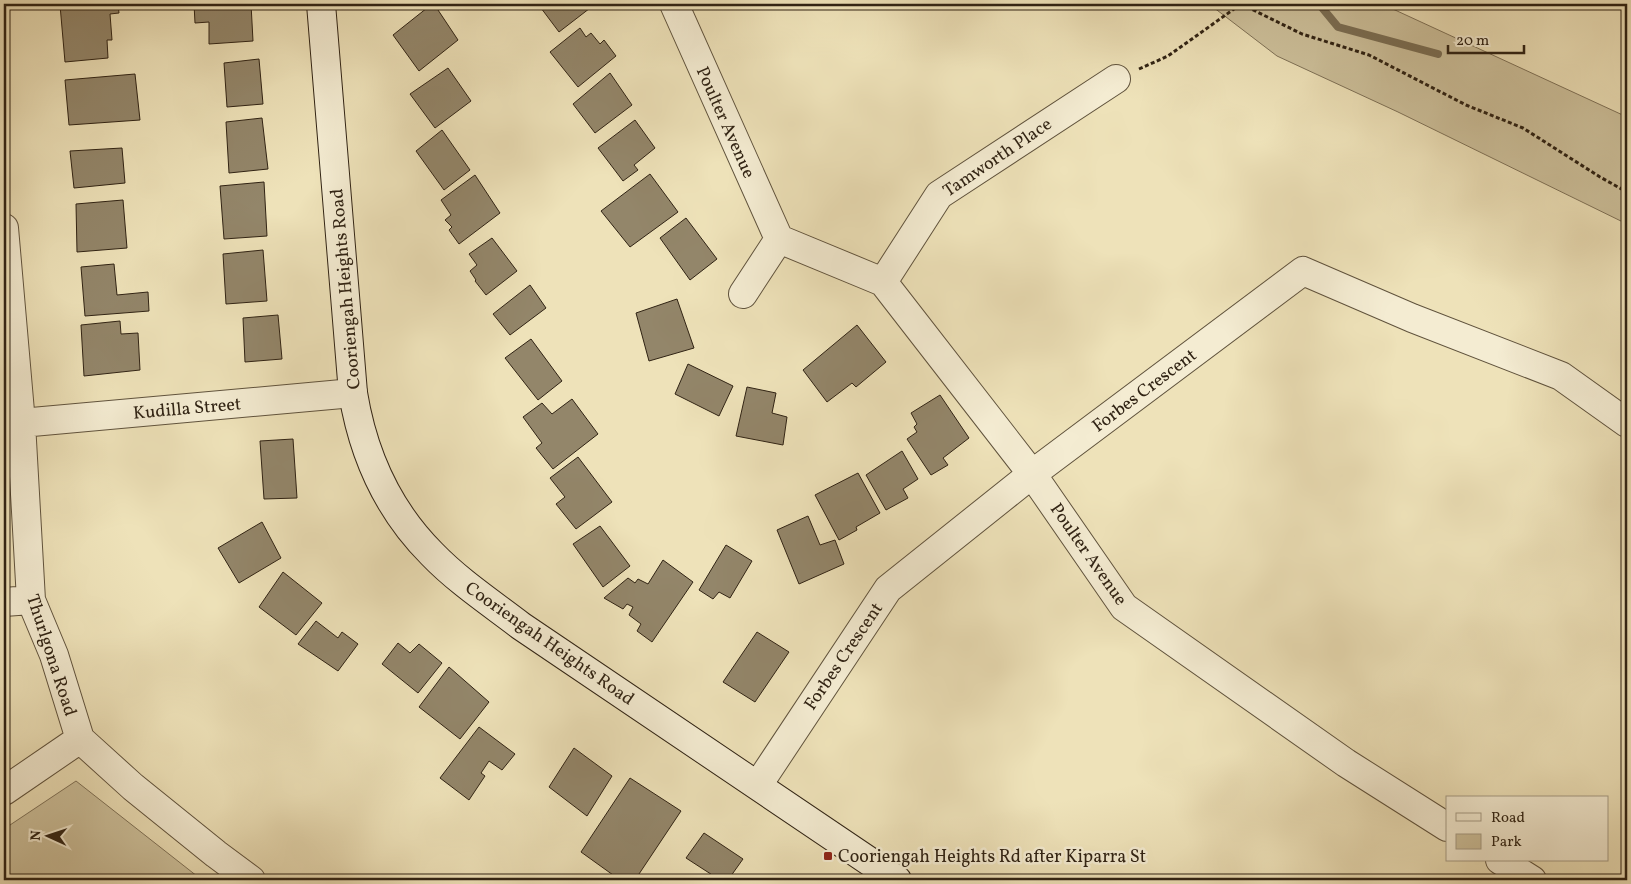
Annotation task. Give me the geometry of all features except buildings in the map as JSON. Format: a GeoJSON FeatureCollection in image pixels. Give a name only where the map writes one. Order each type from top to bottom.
{"type":"FeatureCollection","features":[{"type":"Feature","properties":{"kind":"street","name":"Cooriengah Heights Road"},"geometry":{"type":"LineString","coordinates":[[321,4],[356,412],[364,440],[381,483],[411,532],[432,555],[469,587],[521,626],[897,880]]}},
{"type":"Feature","properties":{"kind":"street","name":"Poulter Avenue"},"geometry":{"type":"LineString","coordinates":[[674,4],[779,240]]}},
{"type":"Feature","properties":{"kind":"street","name":"Tamworth Place"},"geometry":{"type":"LineString","coordinates":[[883,282],[939,195],[1116,79]]}},
{"type":"Feature","properties":{"kind":"street","name":"Thurlgona Road"},"geometry":{"type":"LineString","coordinates":[[4,228],[21,423],[30,600],[54,656],[80,739],[148,799],[251,880]]}},
{"type":"Feature","properties":{"kind":"street"},"geometry":{"type":"LineString","coordinates":[[743,294],[779,240],[883,282]]}},
{"type":"Feature","properties":{"kind":"street","name":"Forbes Crescent"},"geometry":{"type":"LineString","coordinates":[[758,785],[888,589],[1032,474],[1303,271],[1412,318],[1561,376],[1627,423]]}},
{"type":"Feature","properties":{"kind":"street","name":"Poulter Avenue"},"geometry":{"type":"LineString","coordinates":[[883,282],[1032,474],[1124,607],[1346,763],[1446,826]]}},
{"type":"Feature","properties":{"kind":"street","name":"Kudilla Street"},"geometry":{"type":"LineString","coordinates":[[21,423],[354,393]]}},
{"type":"Feature","properties":{"kind":"street"},"geometry":{"type":"LineString","coordinates":[[4,602],[30,600]]}},
{"type":"Feature","properties":{"kind":"street"},"geometry":{"type":"LineString","coordinates":[[4,791],[80,739]]}},
{"type":"Feature","properties":{"kind":"street"},"geometry":{"type":"LineString","coordinates":[[1503,862],[1532,880]]}},
{"type":"Feature","properties":{"kind":"path"},"geometry":{"type":"LineString","coordinates":[[1116,79],[1168,56],[1241,4],[1302,34],[1370,56],[1466,105],[1523,128],[1600,178],[1627,192]]}},
{"type":"Feature","properties":{"kind":"green space"},"geometry":{"type":"Polygon","coordinates":[[[1209,4],[1382,4],[1627,117],[1627,224],[1398,112],[1277,56],[1209,4]]]}},
{"type":"Feature","properties":{"kind":"green space"},"geometry":{"type":"Polygon","coordinates":[[[76,781],[202,880],[4,880],[4,829],[76,781]]]}},
{"type":"Feature","properties":{"kind":"waterway"},"geometry":{"type":"LineString","coordinates":[[1319,4],[1338,27],[1438,54]]}},
{"type":"Feature","properties":{"kind":"place","name":"Cooriengah Heights Rd after Kiparra St"},"geometry":{"type":"Point","coordinates":[828,856]}}]}
